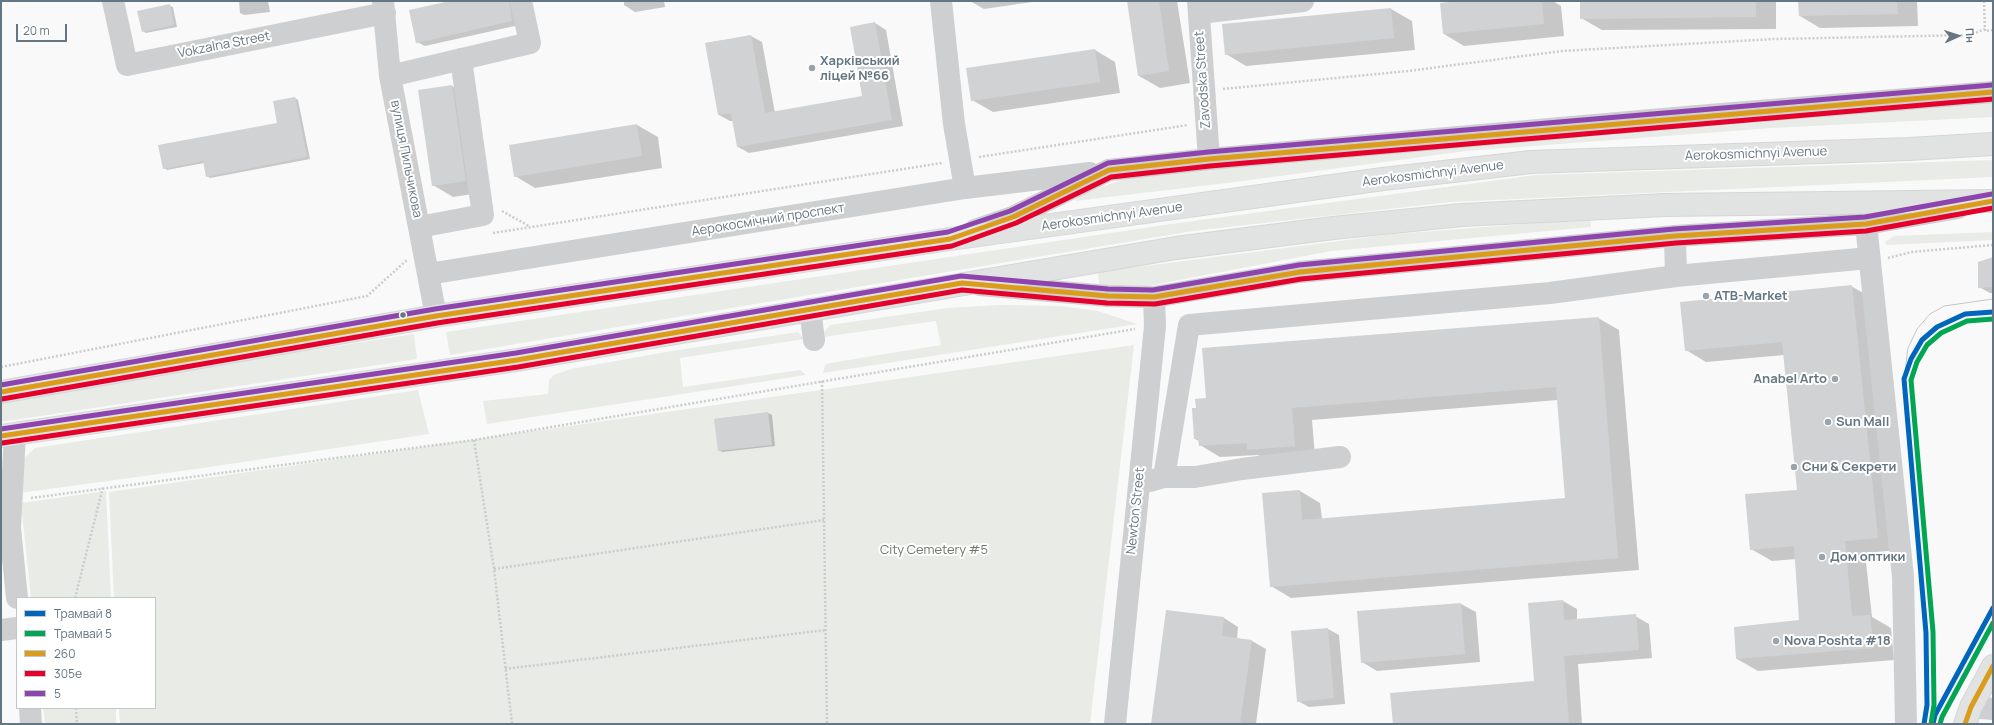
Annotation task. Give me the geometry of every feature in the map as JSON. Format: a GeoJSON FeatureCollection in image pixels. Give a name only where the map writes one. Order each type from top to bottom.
{"type":"FeatureCollection","features":[{"type":"Feature","properties":{"kind":"main road","name":"Aerokosmichnyi Avenue"},"geometry":{"type":"LineString","coordinates":[[1,392],[436,316],[950,239],[1375,180],[1531,162],[1909,149],[1993,144]]}},
{"type":"Feature","properties":{"kind":"main road"},"geometry":{"type":"LineString","coordinates":[[8,435],[518,360],[962,283],[1176,248],[1333,228],[1462,215],[1665,205],[1993,202]]}},
{"type":"Feature","properties":{"kind":"main road"},"geometry":{"type":"LineString","coordinates":[[1968,716],[1993,666]]}},
{"type":"Feature","properties":{"kind":"street","name":"Vokzalna Street"},"geometry":{"type":"LineString","coordinates":[[113,1],[127,64],[384,7]]}},
{"type":"Feature","properties":{"kind":"street"},"geometry":{"type":"LineString","coordinates":[[390,76],[530,43],[521,1]]}},
{"type":"Feature","properties":{"kind":"street"},"geometry":{"type":"LineString","coordinates":[[941,1],[954,124],[965,188]]}},
{"type":"Feature","properties":{"kind":"street"},"geometry":{"type":"LineString","coordinates":[[1199,7],[1303,1]]}},
{"type":"Feature","properties":{"kind":"street","name":"вулиця Пильчикова"},"geometry":{"type":"LineString","coordinates":[[384,7],[390,76],[436,316]]}},
{"type":"Feature","properties":{"kind":"street","name":"Zavodska Street"},"geometry":{"type":"LineString","coordinates":[[1199,7],[1209,159]]}},
{"type":"Feature","properties":{"kind":"street"},"geometry":{"type":"LineString","coordinates":[[421,236],[483,215],[461,59]]}},
{"type":"Feature","properties":{"kind":"street","name":"Аерокосмічний проспект"},"geometry":{"type":"LineString","coordinates":[[428,274],[965,188],[1109,170],[1209,159],[1705,115],[1993,92]]}},
{"type":"Feature","properties":{"kind":"street","name":"Аерокосмічний проспект"},"geometry":{"type":"LineString","coordinates":[[950,239],[1013,217],[1109,170]]}},
{"type":"Feature","properties":{"kind":"street"},"geometry":{"type":"LineString","coordinates":[[962,283],[1108,296],[1154,297],[1300,272],[1675,236],[1866,224],[1993,202]]}},
{"type":"Feature","properties":{"kind":"street"},"geometry":{"type":"LineString","coordinates":[[1866,224],[1903,577],[1906,724]]}},
{"type":"Feature","properties":{"kind":"street"},"geometry":{"type":"LineString","coordinates":[[1675,236],[1676,276]]}},
{"type":"Feature","properties":{"kind":"street"},"geometry":{"type":"LineString","coordinates":[[1164,477],[1189,325],[1550,293],[1676,276],[1870,260]]}},
{"type":"Feature","properties":{"kind":"street","name":"Newton Street"},"geometry":{"type":"LineString","coordinates":[[1115,724],[1155,326],[1154,297]]}},
{"type":"Feature","properties":{"kind":"street"},"geometry":{"type":"LineString","coordinates":[[810,309],[814,340]]}},
{"type":"Feature","properties":{"kind":"street"},"geometry":{"type":"LineString","coordinates":[[8,435],[10,501],[5,529],[18,597]]}},
{"type":"Feature","properties":{"kind":"street"},"geometry":{"type":"LineString","coordinates":[[1139,484],[1164,477],[1195,477],[1242,469],[1340,457]]}},
{"type":"Feature","properties":{"kind":"street"},"geometry":{"type":"LineString","coordinates":[[1,630],[16,628]]}},
{"type":"Feature","properties":{"kind":"street"},"geometry":{"type":"LineString","coordinates":[[30,709],[31,724]]}},
{"type":"Feature","properties":{"kind":"street"},"geometry":{"type":"LineString","coordinates":[[1968,716],[1993,709]]}},
{"type":"Feature","properties":{"kind":"path"},"geometry":{"type":"LineString","coordinates":[[1984,1],[1985,29]]}},
{"type":"Feature","properties":{"kind":"path"},"geometry":{"type":"LineString","coordinates":[[1204,91],[1408,71],[1562,51],[1774,39],[1970,35],[1985,29],[1985,31],[1993,30]]}},
{"type":"Feature","properties":{"kind":"path"},"geometry":{"type":"LineString","coordinates":[[492,233],[1206,122]]}},
{"type":"Feature","properties":{"kind":"path"},"geometry":{"type":"LineString","coordinates":[[501,210],[530,226]]}},
{"type":"Feature","properties":{"kind":"path"},"geometry":{"type":"LineString","coordinates":[[1,367],[367,296],[421,236]]}},
{"type":"Feature","properties":{"kind":"path"},"geometry":{"type":"LineString","coordinates":[[1870,260],[1911,252],[1993,245]]}},
{"type":"Feature","properties":{"kind":"path"},"geometry":{"type":"LineString","coordinates":[[10,501],[103,487],[474,440],[1142,328]]}},
{"type":"Feature","properties":{"kind":"path"},"geometry":{"type":"LineString","coordinates":[[822,381],[827,724]]}},
{"type":"Feature","properties":{"kind":"path"},"geometry":{"type":"LineString","coordinates":[[474,440],[494,569],[512,724]]}},
{"type":"Feature","properties":{"kind":"path"},"geometry":{"type":"LineString","coordinates":[[75,597],[103,487]]}},
{"type":"Feature","properties":{"kind":"path"},"geometry":{"type":"LineString","coordinates":[[494,569],[824,520]]}},
{"type":"Feature","properties":{"kind":"path"},"geometry":{"type":"LineString","coordinates":[[505,669],[826,630]]}},
{"type":"Feature","properties":{"kind":"path"},"geometry":{"type":"LineString","coordinates":[[76,709],[77,724]]}},
{"type":"Feature","properties":{"kind":"green space"},"geometry":{"type":"Polygon","coordinates":[[[1993,102],[1993,117],[1772,128],[1466,151],[1235,182],[1075,201],[1082,194],[1133,176],[1235,165],[1993,102]]]}},
{"type":"Feature","properties":{"kind":"green space"},"geometry":{"type":"Polygon","coordinates":[[[1993,160],[1993,177],[1451,202],[1193,231],[450,355],[446,332],[1171,224],[1536,175],[1993,160]]]}},
{"type":"Feature","properties":{"kind":"green space"},"geometry":{"type":"Polygon","coordinates":[[[1590,219],[1591,227],[1331,251],[1127,290],[1099,284],[1098,272],[1394,234],[1590,219]]]}},
{"type":"Feature","properties":{"kind":"green space"},"geometry":{"type":"Polygon","coordinates":[[[1993,232],[1993,240],[1886,245],[1885,242],[1894,236],[1993,232]]]}},
{"type":"Feature","properties":{"kind":"green space"},"geometry":{"type":"Polygon","coordinates":[[[1001,305],[1060,306],[1098,311],[1137,324],[823,373],[825,365],[830,363],[941,345],[936,321],[823,337],[824,332],[830,325],[948,308],[1001,305]]]}},
{"type":"Feature","properties":{"kind":"green space"},"geometry":{"type":"Polygon","coordinates":[[[798,332],[804,339],[680,358],[683,387],[800,370],[806,375],[487,424],[483,401],[548,394],[549,380],[554,375],[571,369],[672,351],[798,332]]]}},
{"type":"Feature","properties":{"kind":"green space"},"geometry":{"type":"Polygon","coordinates":[[[414,334],[417,359],[1,422],[1,398],[414,334]]]}},
{"type":"Feature","properties":{"kind":"green space","name":"City Cemetery #5"},"geometry":{"type":"Polygon","coordinates":[[[1134,345],[1090,724],[120,724],[119,709],[156,709],[156,597],[114,597],[109,492],[1134,345]]]}},
{"type":"Feature","properties":{"kind":"green space"},"geometry":{"type":"Polygon","coordinates":[[[418,390],[429,434],[203,468],[19,493],[21,461],[35,448],[418,390]]]}},
{"type":"Feature","properties":{"kind":"green space"},"geometry":{"type":"Polygon","coordinates":[[[106,491],[111,597],[31,597],[21,503],[106,491]]]}},
{"type":"Feature","properties":{"kind":"green space"},"geometry":{"type":"Polygon","coordinates":[[[43,709],[116,709],[116,724],[45,724],[43,709]]]}},
{"type":"Feature","properties":{"kind":"building"},"geometry":{"type":"Polygon","coordinates":[[[450,1],[509,1],[512,21],[416,43],[409,10],[450,1]]]}},
{"type":"Feature","properties":{"kind":"building"},"geometry":{"type":"Polygon","coordinates":[[[1127,1],[1159,1],[1169,71],[1138,76],[1127,1]]]}},
{"type":"Feature","properties":{"kind":"building"},"geometry":{"type":"Polygon","coordinates":[[[1459,1],[1542,1],[1544,24],[1443,34],[1440,3],[1459,1]]]}},
{"type":"Feature","properties":{"kind":"building"},"geometry":{"type":"Polygon","coordinates":[[[1580,1],[1756,1],[1756,17],[1580,19],[1580,1]]]}},
{"type":"Feature","properties":{"kind":"building"},"geometry":{"type":"Polygon","coordinates":[[[1798,1],[1897,1],[1898,14],[1799,16],[1798,1]]]}},
{"type":"Feature","properties":{"kind":"building"},"geometry":{"type":"Polygon","coordinates":[[[170,4],[174,25],[142,32],[137,11],[170,4]]]}},
{"type":"Feature","properties":{"kind":"building"},"geometry":{"type":"Polygon","coordinates":[[[1391,8],[1394,38],[1225,55],[1222,24],[1391,8]]]}},
{"type":"Feature","properties":{"kind":"building"},"geometry":{"type":"Polygon","coordinates":[[[875,22],[892,120],[737,147],[731,113],[718,115],[705,43],[751,35],[765,113],[862,96],[850,27],[875,22]]]}},
{"type":"Feature","properties":{"kind":"building"},"geometry":{"type":"Polygon","coordinates":[[[1095,49],[1100,82],[971,101],[966,68],[1095,49]]]}},
{"type":"Feature","properties":{"kind":"building"},"geometry":{"type":"Polygon","coordinates":[[[452,85],[466,181],[432,186],[418,90],[452,85]]]}},
{"type":"Feature","properties":{"kind":"building"},"geometry":{"type":"Polygon","coordinates":[[[295,97],[307,157],[206,177],[203,161],[163,169],[158,145],[277,123],[273,101],[295,97]]]}},
{"type":"Feature","properties":{"kind":"building"},"geometry":{"type":"Polygon","coordinates":[[[637,124],[642,156],[514,177],[509,145],[637,124]]]}},
{"type":"Feature","properties":{"kind":"building"},"geometry":{"type":"Polygon","coordinates":[[[1993,257],[1993,287],[1978,288],[1978,262],[1993,257]]]}},
{"type":"Feature","properties":{"kind":"building","name":"Sun Mall"},"geometry":{"type":"Polygon","coordinates":[[[1852,285],[1878,538],[1845,541],[1852,616],[1870,615],[1874,648],[1736,659],[1734,627],[1799,620],[1794,546],[1750,550],[1745,494],[1797,490],[1782,342],[1685,351],[1680,302],[1852,285]]]}},
{"type":"Feature","properties":{"kind":"building"},"geometry":{"type":"Polygon","coordinates":[[[1599,317],[1618,558],[1270,587],[1262,493],[1300,490],[1302,520],[1565,498],[1556,387],[1292,408],[1295,446],[1247,450],[1247,443],[1199,446],[1198,439],[1194,439],[1192,408],[1196,408],[1195,399],[1206,398],[1202,348],[1599,317]]]}},
{"type":"Feature","properties":{"kind":"building"},"geometry":{"type":"Polygon","coordinates":[[[768,412],[772,445],[718,451],[714,419],[768,412]]]}},
{"type":"Feature","properties":{"kind":"building"},"geometry":{"type":"Polygon","coordinates":[[[1563,600],[1564,620],[1636,614],[1639,650],[1564,656],[1569,724],[1393,724],[1390,693],[1534,681],[1528,603],[1563,600]]]}},
{"type":"Feature","properties":{"kind":"building"},"geometry":{"type":"Polygon","coordinates":[[[1461,603],[1465,654],[1361,663],[1357,611],[1461,603]]]}},
{"type":"Feature","properties":{"kind":"building"},"geometry":{"type":"Polygon","coordinates":[[[1166,610],[1224,617],[1222,636],[1252,640],[1240,724],[1151,724],[1166,610]]]}},
{"type":"Feature","properties":{"kind":"building"},"geometry":{"type":"Polygon","coordinates":[[[1328,628],[1334,698],[1297,702],[1291,631],[1328,628]]]}},
{"type":"Feature","properties":{"kind":"tram line"},"geometry":{"type":"LineString","coordinates":[[1904,379],[1908,348],[1917,329],[1930,314],[1944,306],[1993,299]]}},
{"type":"Feature","properties":{"kind":"tram line","name":"8"},"geometry":{"type":"LineString","coordinates":[[1924,724],[1927,705],[1926,633],[1904,379],[1911,359],[1922,340],[1937,327],[1965,314],[1993,312]]}},
{"type":"Feature","properties":{"kind":"tram line","name":"5"},"geometry":{"type":"LineString","coordinates":[[1931,724],[1934,705],[1933,632],[1911,380],[1917,362],[1927,345],[1941,333],[1967,321],[1993,319]]}},
{"type":"Feature","properties":{"kind":"tram line","name":"8"},"geometry":{"type":"LineString","coordinates":[[1933,724],[1935,715],[1993,608]]}},
{"type":"Feature","properties":{"kind":"tram line","name":"5"},"geometry":{"type":"LineString","coordinates":[[1940,724],[1942,717],[1993,623]]}},
{"type":"Feature","properties":{"kind":"transit line","name":"5"},"geometry":{"type":"LineString","coordinates":[[1,385],[435,309],[948,232],[1010,211],[1108,163],[1208,152],[1992,85]]}},
{"type":"Feature","properties":{"kind":"transit line","name":"260"},"geometry":{"type":"LineString","coordinates":[[1,392],[436,316],[950,239],[1013,217],[1109,170],[1209,159],[1993,92]]}},
{"type":"Feature","properties":{"kind":"transit line","name":"305e"},"geometry":{"type":"LineString","coordinates":[[2,399],[437,323],[952,246],[1016,223],[1111,177],[1210,166],[1993,99]]}},
{"type":"Feature","properties":{"kind":"transit line","name":"5"},"geometry":{"type":"LineString","coordinates":[[1,429],[516,353],[961,276],[1108,289],[1153,290],[1299,265],[1674,229],[1865,217],[1992,194]]}},
{"type":"Feature","properties":{"kind":"transit line","name":"260"},"geometry":{"type":"LineString","coordinates":[[1,436],[517,360],[962,283],[1108,296],[1154,297],[1300,272],[1675,236],[1866,224],[1993,201]]}},
{"type":"Feature","properties":{"kind":"transit line","name":"305e"},"geometry":{"type":"LineString","coordinates":[[2,443],[518,367],[962,290],[1107,303],[1155,304],[1301,279],[1676,243],[1866,231],[1993,208]]}},
{"type":"Feature","properties":{"kind":"transit line","name":"260"},"geometry":{"type":"LineString","coordinates":[[1965,724],[1971,707],[1993,666]]}},
{"type":"Feature","properties":{"kind":"place","name":"Харківський ліцей №66"},"geometry":{"type":"Point","coordinates":[812,68]}},
{"type":"Feature","properties":{"kind":"place","name":"ATB-Market"},"geometry":{"type":"Point","coordinates":[1706,296]}},
{"type":"Feature","properties":{"kind":"place","name":"Anabel Arto"},"geometry":{"type":"Point","coordinates":[1835,379]}},
{"type":"Feature","properties":{"kind":"place","name":"Sun Mall"},"geometry":{"type":"Point","coordinates":[1828,422]}},
{"type":"Feature","properties":{"kind":"place","name":"Сни & Секрети"},"geometry":{"type":"Point","coordinates":[1794,467]}},
{"type":"Feature","properties":{"kind":"place","name":"Дом оптики"},"geometry":{"type":"Point","coordinates":[1822,557]}},
{"type":"Feature","properties":{"kind":"place","name":"Nova Poshta #18"},"geometry":{"type":"Point","coordinates":[1776,641]}}]}
